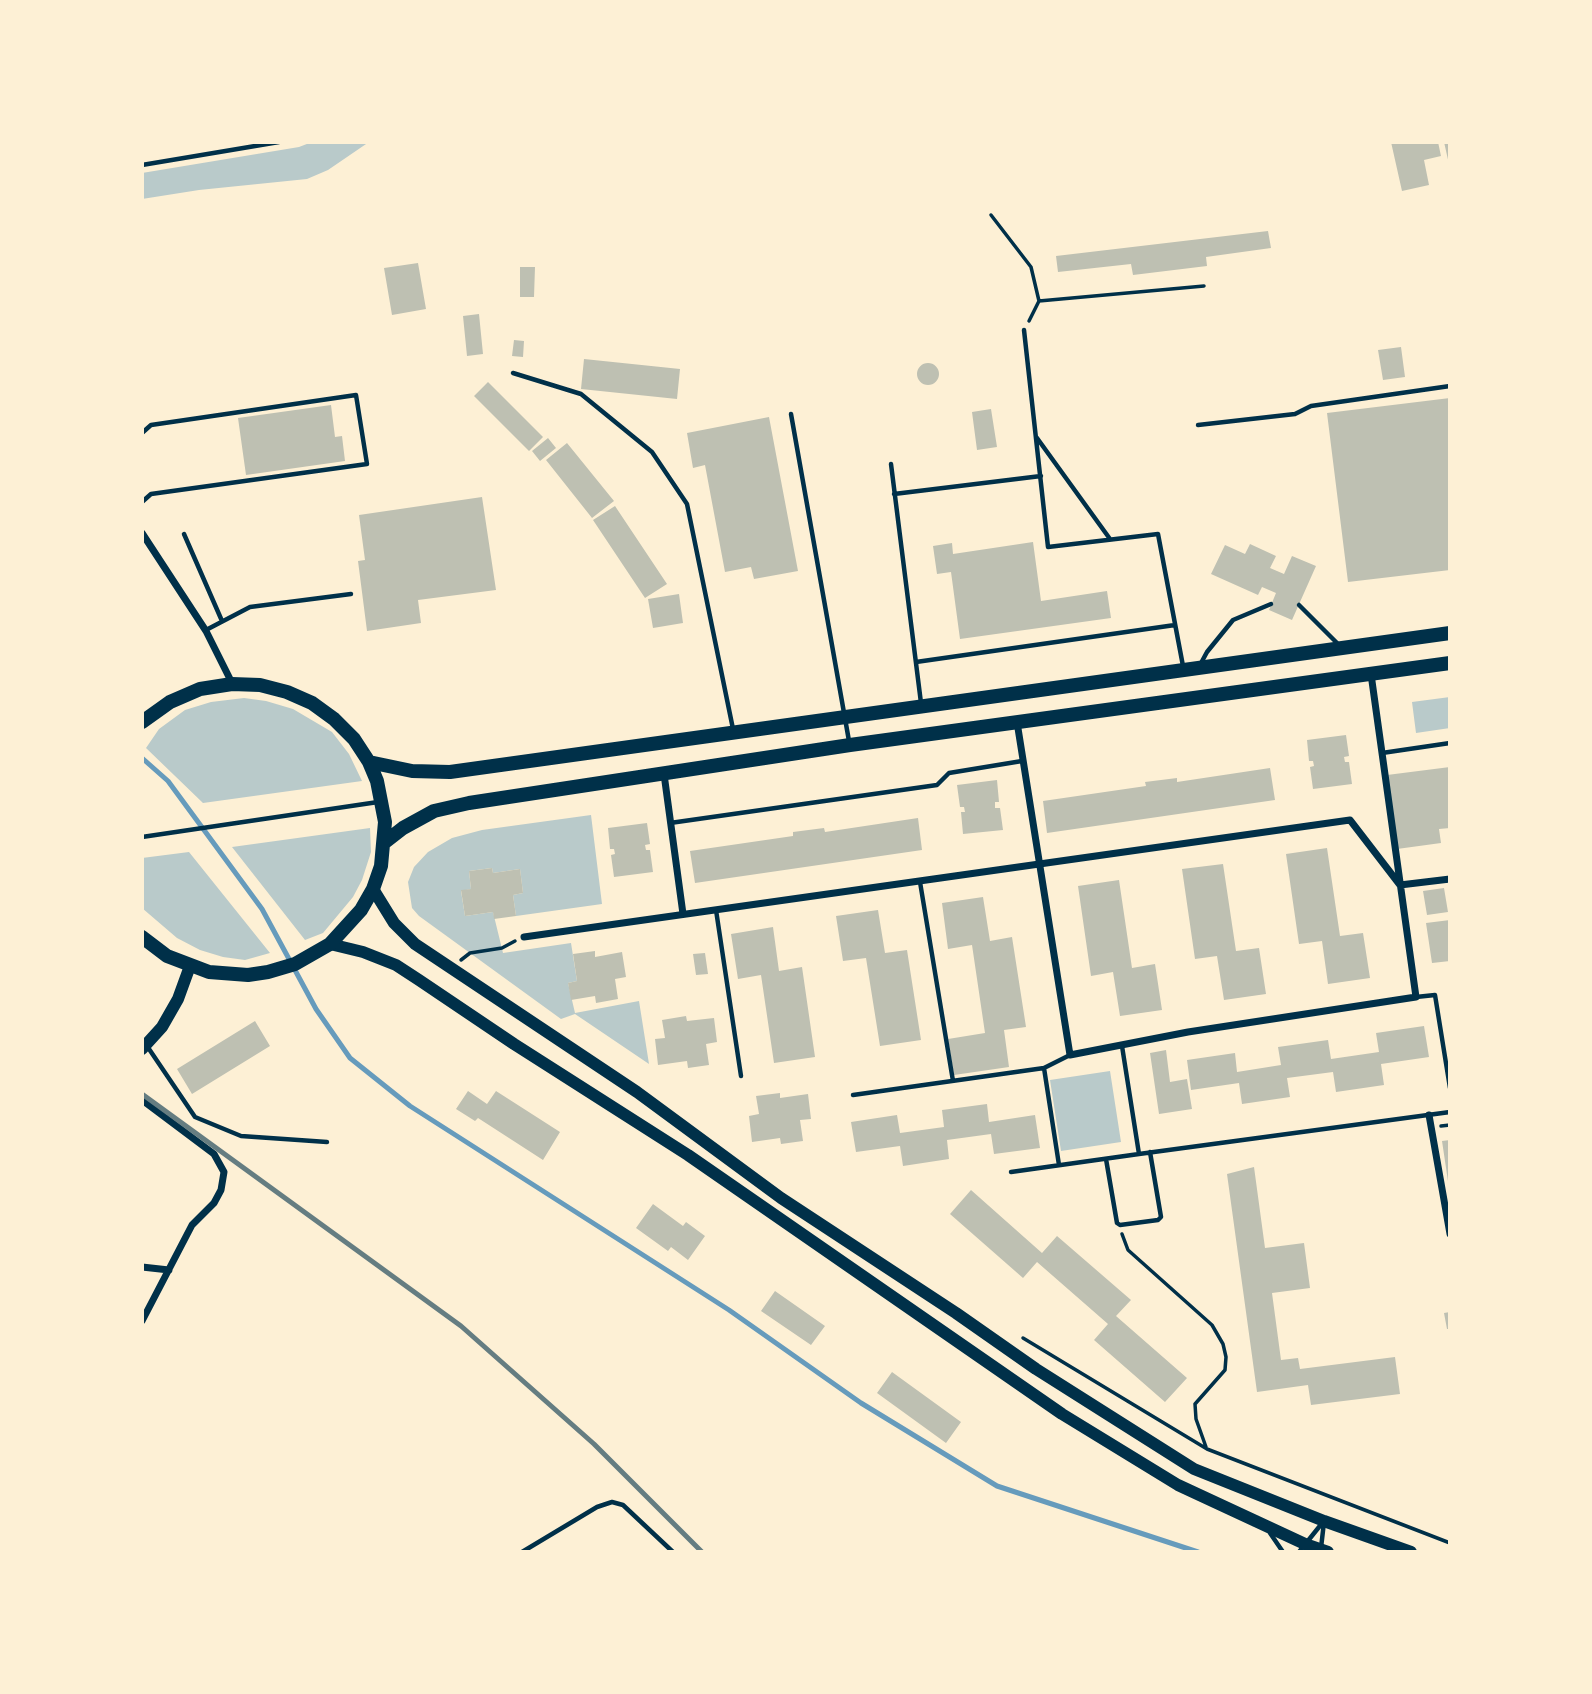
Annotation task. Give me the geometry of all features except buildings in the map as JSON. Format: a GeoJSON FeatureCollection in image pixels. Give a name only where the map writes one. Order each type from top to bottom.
{"type":"FeatureCollection","features":[{"type":"Feature","properties":{"kind":"main road"},"geometry":{"type":"LineString","coordinates":[[369,762],[412,771],[450,772],[1450,633]]}},
{"type":"Feature","properties":{"kind":"main road"},"geometry":{"type":"LineString","coordinates":[[385,842],[419,818],[454,806],[1017,722],[1450,663]]}},
{"type":"Feature","properties":{"kind":"main road"},"geometry":{"type":"LineString","coordinates":[[142,721],[180,698],[200,690],[232,684],[273,688],[312,703],[334,719],[354,739],[369,762],[383,801],[385,842],[373,889],[361,910],[347,928],[325,947],[295,964],[268,972],[228,975],[190,966],[167,956],[142,937]]}},
{"type":"Feature","properties":{"kind":"main road"},"geometry":{"type":"LineString","coordinates":[[373,889],[394,923],[415,944],[637,1093],[781,1198],[1036,1369],[1194,1469],[1324,1521],[1411,1552]]}},
{"type":"Feature","properties":{"kind":"main road"},"geometry":{"type":"LineString","coordinates":[[325,947],[363,952],[396,965],[525,1052],[688,1155],[1062,1414],[1178,1485],[1262,1524],[1302,1548],[1323,1551]]}},
{"type":"Feature","properties":{"kind":"main road"},"geometry":{"type":"LineString","coordinates":[[144,1047],[162,1027],[178,999],[190,966]]}},
{"type":"Feature","properties":{"kind":"main road"},"geometry":{"type":"LineString","coordinates":[[688,1155],[702,1140]]}},
{"type":"Feature","properties":{"kind":"main road"},"geometry":{"type":"LineString","coordinates":[[979,1356],[992,1338]]}},
{"type":"Feature","properties":{"kind":"street"},"geometry":{"type":"LineString","coordinates":[[142,533],[206,631],[232,684]]}},
{"type":"Feature","properties":{"kind":"street"},"geometry":{"type":"LineString","coordinates":[[1017,722],[1070,1055],[1188,1032],[1416,997],[1371,674]]}},
{"type":"Feature","properties":{"kind":"street"},"geometry":{"type":"LineString","coordinates":[[664,774],[683,914]]}},
{"type":"Feature","properties":{"kind":"street"},"geometry":{"type":"LineString","coordinates":[[524,937],[1350,820],[1401,885]]}},
{"type":"Feature","properties":{"kind":"street"},"geometry":{"type":"LineString","coordinates":[[1401,885],[1450,879]]}},
{"type":"Feature","properties":{"kind":"street"},"geometry":{"type":"LineString","coordinates":[[142,1100],[214,1154],[224,1171],[221,1190],[214,1203],[192,1225],[142,1321]]}},
{"type":"Feature","properties":{"kind":"street"},"geometry":{"type":"LineString","coordinates":[[1429,1115],[1450,1234]]}},
{"type":"Feature","properties":{"kind":"street"},"geometry":{"type":"LineString","coordinates":[[142,1267],[169,1270]]}},
{"type":"Feature","properties":{"kind":"lane"},"geometry":{"type":"LineString","coordinates":[[142,165],[279,142]]}},
{"type":"Feature","properties":{"kind":"lane"},"geometry":{"type":"LineString","coordinates":[[1024,330],[1048,547],[1158,534],[1184,670]]}},
{"type":"Feature","properties":{"kind":"lane"},"geometry":{"type":"LineString","coordinates":[[513,373],[581,394],[652,452],[687,504],[734,733]]}},
{"type":"Feature","properties":{"kind":"lane"},"geometry":{"type":"LineString","coordinates":[[1198,425],[1295,414],[1311,406],[1450,386]]}},
{"type":"Feature","properties":{"kind":"lane"},"geometry":{"type":"LineString","coordinates":[[142,433],[150,425],[356,395],[367,464],[151,494],[142,502]]}},
{"type":"Feature","properties":{"kind":"lane"},"geometry":{"type":"LineString","coordinates":[[791,415],[850,746]]}},
{"type":"Feature","properties":{"kind":"lane"},"geometry":{"type":"LineString","coordinates":[[1036,436],[1110,540]]}},
{"type":"Feature","properties":{"kind":"lane"},"geometry":{"type":"LineString","coordinates":[[891,464],[921,707]]}},
{"type":"Feature","properties":{"kind":"lane"},"geometry":{"type":"LineString","coordinates":[[894,494],[1041,476]]}},
{"type":"Feature","properties":{"kind":"lane"},"geometry":{"type":"LineString","coordinates":[[184,534],[222,621]]}},
{"type":"Feature","properties":{"kind":"lane"},"geometry":{"type":"LineString","coordinates":[[206,631],[250,607],[351,594]]}},
{"type":"Feature","properties":{"kind":"lane"},"geometry":{"type":"LineString","coordinates":[[1199,668],[1207,652],[1233,620],[1271,604]]}},
{"type":"Feature","properties":{"kind":"lane"},"geometry":{"type":"LineString","coordinates":[[1299,605],[1342,648]]}},
{"type":"Feature","properties":{"kind":"lane"},"geometry":{"type":"LineString","coordinates":[[916,662],[1175,625]]}},
{"type":"Feature","properties":{"kind":"lane"},"geometry":{"type":"LineString","coordinates":[[1381,753],[1450,743]]}},
{"type":"Feature","properties":{"kind":"lane"},"geometry":{"type":"LineString","coordinates":[[670,823],[937,785],[949,773],[1023,761]]}},
{"type":"Feature","properties":{"kind":"lane"},"geometry":{"type":"LineString","coordinates":[[142,837],[383,801]]}},
{"type":"Feature","properties":{"kind":"lane"},"geometry":{"type":"LineString","coordinates":[[920,882],[953,1081]]}},
{"type":"Feature","properties":{"kind":"lane"},"geometry":{"type":"LineString","coordinates":[[716,909],[741,1076]]}},
{"type":"Feature","properties":{"kind":"lane"},"geometry":{"type":"LineString","coordinates":[[1416,997],[1435,995],[1450,1088]]}},
{"type":"Feature","properties":{"kind":"lane"},"geometry":{"type":"LineString","coordinates":[[1122,1045],[1139,1154]]}},
{"type":"Feature","properties":{"kind":"lane"},"geometry":{"type":"LineString","coordinates":[[144,1047],[195,1117],[241,1136],[327,1142]]}},
{"type":"Feature","properties":{"kind":"lane"},"geometry":{"type":"LineString","coordinates":[[853,1095],[1044,1068],[1070,1055]]}},
{"type":"Feature","properties":{"kind":"lane"},"geometry":{"type":"LineString","coordinates":[[1044,1068],[1059,1165]]}},
{"type":"Feature","properties":{"kind":"lane"},"geometry":{"type":"LineString","coordinates":[[1011,1172],[1450,1112]]}},
{"type":"Feature","properties":{"kind":"lane"},"geometry":{"type":"LineString","coordinates":[[1105,1158],[1117,1223],[1120,1225],[1158,1220],[1161,1217],[1150,1152]]}},
{"type":"Feature","properties":{"kind":"lane"},"geometry":{"type":"LineString","coordinates":[[522,1552],[597,1507],[612,1502],[623,1506],[673,1552]]}},
{"type":"Feature","properties":{"kind":"lane"},"geometry":{"type":"LineString","coordinates":[[1302,1548],[1324,1521]]}},
{"type":"Feature","properties":{"kind":"lane"},"geometry":{"type":"LineString","coordinates":[[1323,1551],[1324,1521]]}},
{"type":"Feature","properties":{"kind":"lane"},"geometry":{"type":"LineString","coordinates":[[1262,1524],[1277,1540],[1283,1552]]}},
{"type":"Feature","properties":{"kind":"path"},"geometry":{"type":"LineString","coordinates":[[991,215],[1031,267],[1040,301],[1024,330]]}},
{"type":"Feature","properties":{"kind":"path"},"geometry":{"type":"LineString","coordinates":[[1040,301],[1204,286]]}},
{"type":"Feature","properties":{"kind":"path"},"geometry":{"type":"LineString","coordinates":[[452,969],[470,953],[502,948],[524,937]]}},
{"type":"Feature","properties":{"kind":"path"},"geometry":{"type":"LineString","coordinates":[[1120,1225],[1128,1250],[1212,1325],[1223,1344],[1225,1370],[1195,1404],[1196,1419],[1207,1449]]}},
{"type":"Feature","properties":{"kind":"path"},"geometry":{"type":"LineString","coordinates":[[1023,1338],[1207,1449],[1450,1543]]}},
{"type":"Feature","properties":{"kind":"shaded area"},"geometry":{"type":"Polygon","coordinates":[[[312,142],[369,142],[328,170],[307,179],[142,199],[142,173],[299,147],[312,142]]]}},
{"type":"Feature","properties":{"kind":"shaded area"},"geometry":{"type":"Polygon","coordinates":[[[1450,697],[1450,728],[1416,733],[1412,702],[1450,697]]]}},
{"type":"Feature","properties":{"kind":"shaded area"},"geometry":{"type":"Polygon","coordinates":[[[244,698],[293,709],[332,732],[349,754],[362,781],[203,803],[146,748],[159,729],[185,710],[211,702],[244,698]]]}},
{"type":"Feature","properties":{"kind":"shaded area"},"geometry":{"type":"Polygon","coordinates":[[[591,815],[602,904],[516,916],[513,895],[523,893],[520,869],[493,873],[492,868],[469,871],[471,889],[461,891],[465,916],[493,912],[503,953],[571,943],[577,981],[568,983],[575,1013],[639,1001],[649,1064],[575,1014],[561,1019],[419,916],[412,908],[408,882],[414,867],[428,852],[452,838],[482,830],[591,815]]]}},
{"type":"Feature","properties":{"kind":"shaded area"},"geometry":{"type":"Polygon","coordinates":[[[370,828],[371,852],[353,897],[323,933],[305,940],[232,847],[370,828]]]}},
{"type":"Feature","properties":{"kind":"shaded area"},"geometry":{"type":"Polygon","coordinates":[[[189,852],[270,953],[245,960],[200,950],[177,938],[142,908],[142,858],[189,852]]]}},
{"type":"Feature","properties":{"kind":"shaded area"},"geometry":{"type":"Polygon","coordinates":[[[1110,1071],[1121,1142],[1061,1151],[1050,1080],[1110,1071]]]}},
{"type":"Feature","properties":{"kind":"waterway"},"geometry":{"type":"LineString","coordinates":[[142,758],[168,781],[262,909],[316,1009],[350,1058],[410,1106],[729,1310],[861,1403],[997,1486],[1198,1552]]}},
{"type":"Feature","properties":{"kind":"railway"},"geometry":{"type":"LineString","coordinates":[[142,1094],[461,1326],[594,1444],[702,1552]]}}]}
